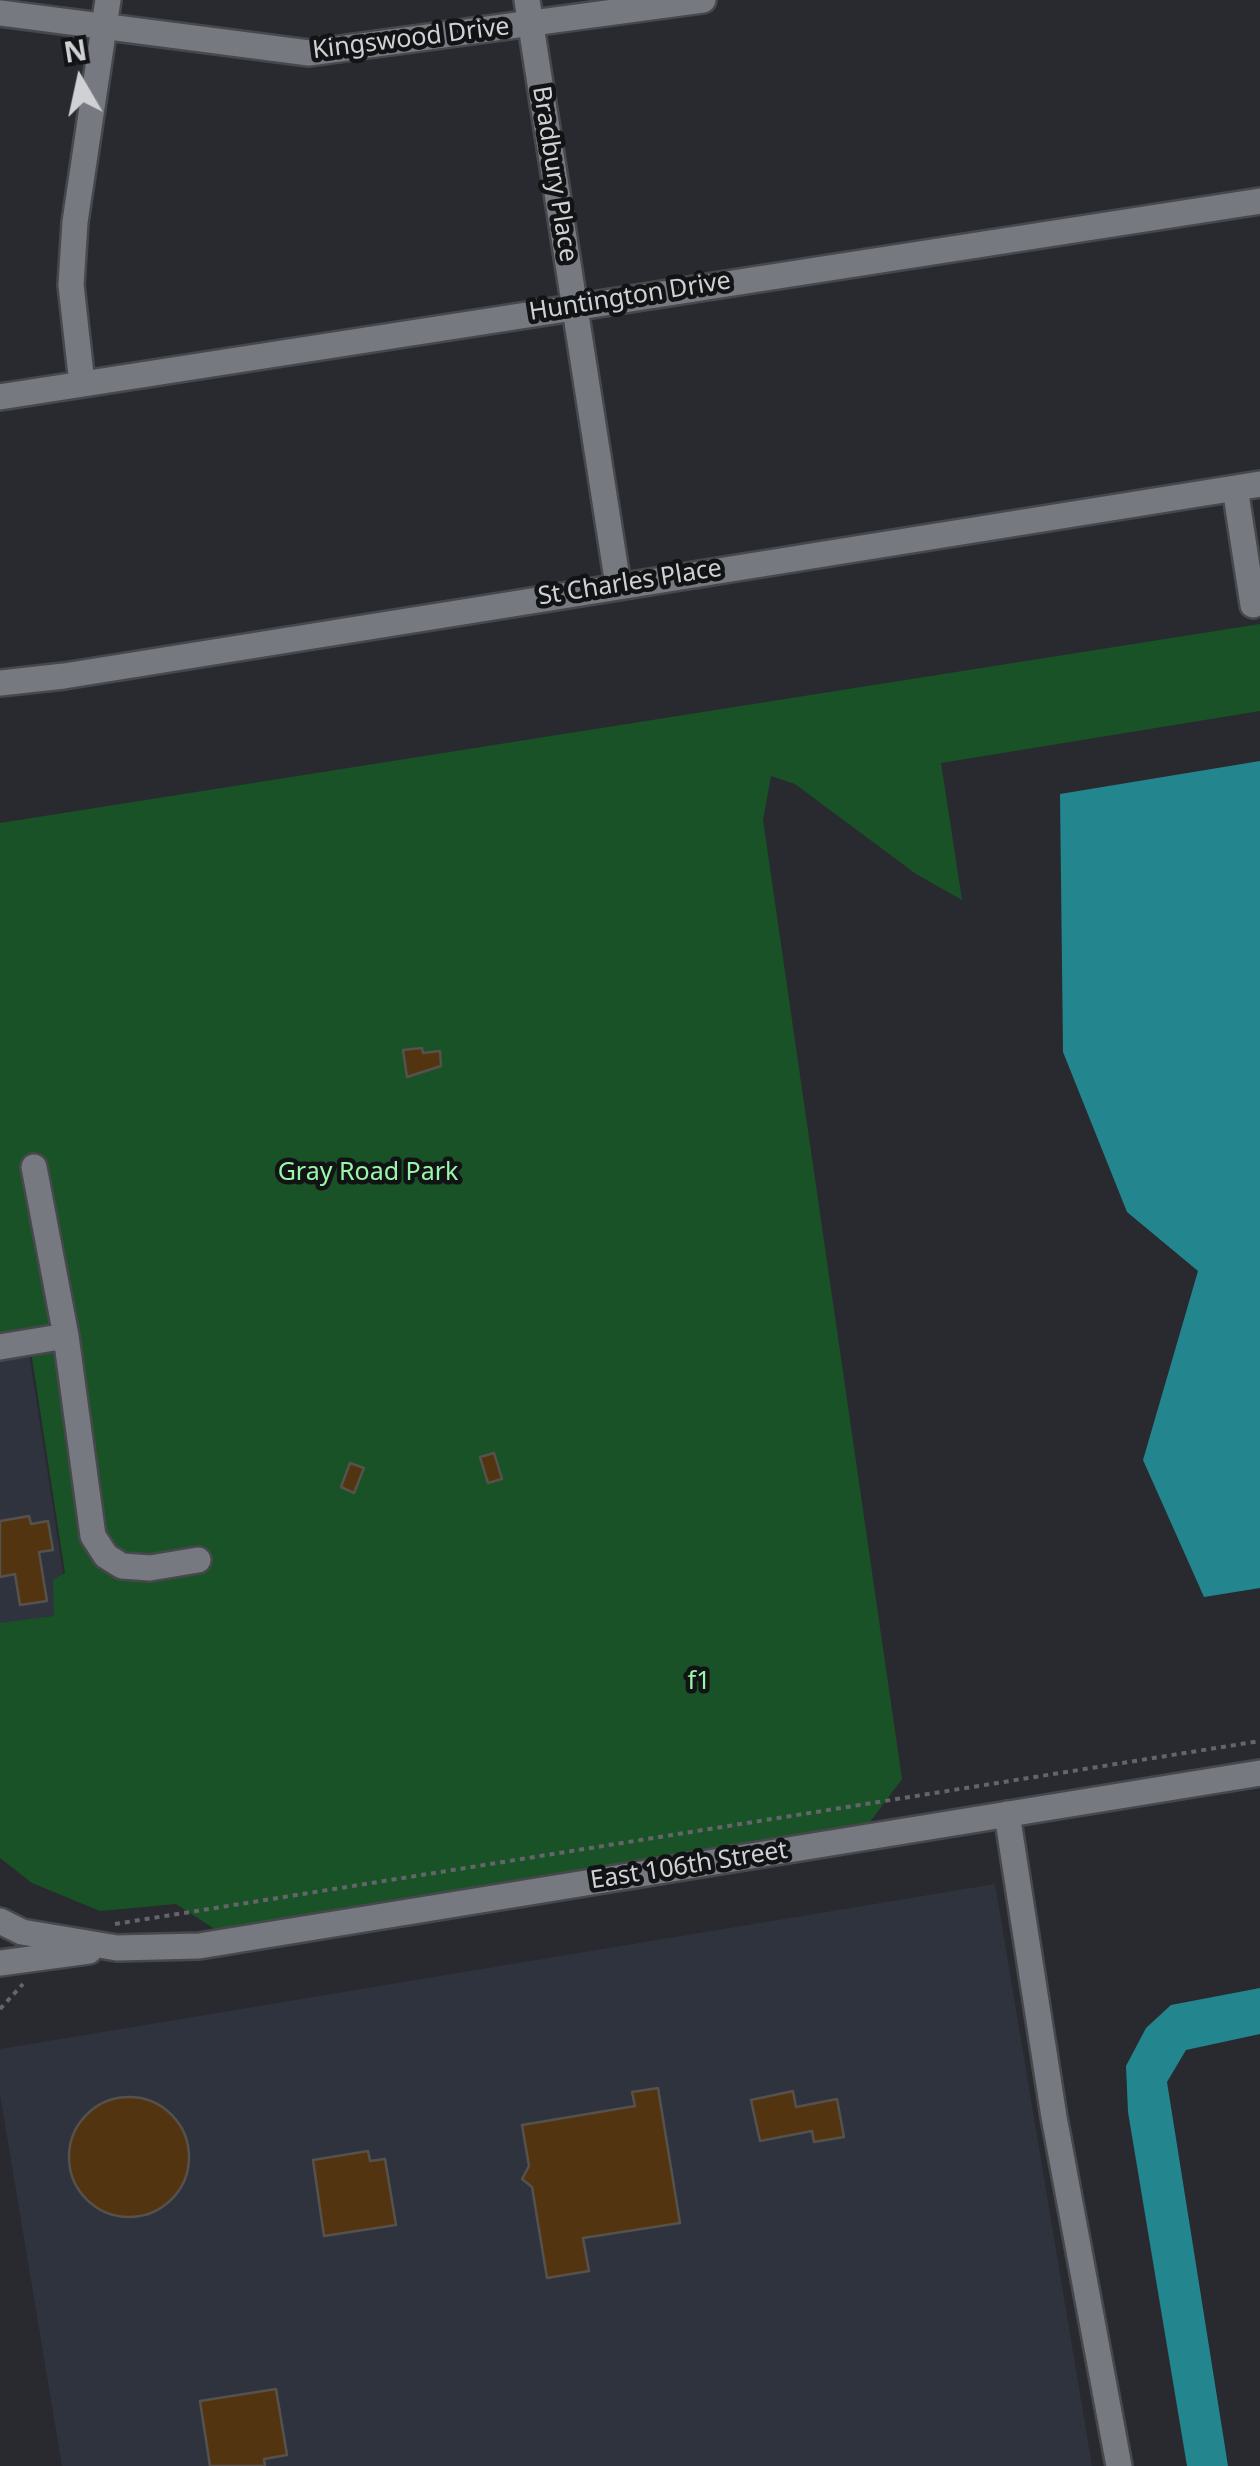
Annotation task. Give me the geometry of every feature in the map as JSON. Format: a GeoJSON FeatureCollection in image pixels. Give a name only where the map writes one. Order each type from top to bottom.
{"type":"FeatureCollection","features":[{"type":"Feature","properties":{"kind":"street"},"geometry":{"type":"LineString","coordinates":[[82,384],[71,285],[75,222],[108,0]]}},
{"type":"Feature","properties":{"kind":"street","name":"Kingswood Drive"},"geometry":{"type":"LineString","coordinates":[[0,13],[309,53],[529,12],[703,0]]}},
{"type":"Feature","properties":{"kind":"street","name":"Bradbury Place"},"geometry":{"type":"LineString","coordinates":[[529,12],[618,585]]}},
{"type":"Feature","properties":{"kind":"street","name":"Huntington Drive"},"geometry":{"type":"LineString","coordinates":[[0,397],[1260,201]]}},
{"type":"Feature","properties":{"kind":"street"},"geometry":{"type":"LineString","coordinates":[[1248,486],[1253,605]]}},
{"type":"Feature","properties":{"kind":"street","name":"St Charles Place"},"geometry":{"type":"LineString","coordinates":[[0,682],[83,673],[1248,486]]}},
{"type":"Feature","properties":{"kind":"street"},"geometry":{"type":"LineString","coordinates":[[34,1166],[66,1336],[93,1536],[106,1556],[122,1566],[150,1568],[198,1560]]}},
{"type":"Feature","properties":{"kind":"street"},"geometry":{"type":"LineString","coordinates":[[0,1347],[66,1336]]}},
{"type":"Feature","properties":{"kind":"street","name":"East 106th Street"},"geometry":{"type":"LineString","coordinates":[[0,1922],[22,1932],[224,1942],[1260,1773]]}},
{"type":"Feature","properties":{"kind":"street"},"geometry":{"type":"LineString","coordinates":[[1007,1814],[1054,2117],[1119,2466]]}},
{"type":"Feature","properties":{"kind":"street","name":"East 106th Street"},"geometry":{"type":"LineString","coordinates":[[0,1963],[115,1936]]}},
{"type":"Feature","properties":{"kind":"path"},"geometry":{"type":"LineString","coordinates":[[115,1936],[1260,1740]]}},
{"type":"Feature","properties":{"kind":"path"},"geometry":{"type":"LineString","coordinates":[[0,2010],[29,1976]]}},
{"type":"Feature","properties":{"kind":"shaded area"},"geometry":{"type":"Polygon","coordinates":[[[29,1353],[70,1618],[0,1629],[0,1359],[29,1353]]]}},
{"type":"Feature","properties":{"kind":"shaded area"},"geometry":{"type":"Polygon","coordinates":[[[995,1884],[1092,2466],[62,2466],[0,2094],[0,2049],[995,1884]]]}},
{"type":"Feature","properties":{"kind":"green space"},"geometry":{"type":"Polygon","coordinates":[[[1260,624],[1260,711],[941,763],[962,900],[916,874],[795,784],[771,776],[763,820],[902,1779],[861,1834],[224,1935],[176,1904],[100,1911],[32,1883],[0,1858],[0,1623],[54,1616],[53,1580],[65,1573],[31,1351],[0,1355],[0,823],[1260,624]]]}},
{"type":"Feature","properties":{"kind":"water"},"geometry":{"type":"Polygon","coordinates":[[[1260,761],[1260,1588],[1204,1597],[1143,1460],[1198,1271],[1127,1212],[1063,1052],[1060,794],[1260,761]]]}},
{"type":"Feature","properties":{"kind":"water"},"geometry":{"type":"Polygon","coordinates":[[[1260,1988],[1260,2034],[1186,2050],[1167,2082],[1228,2466],[1187,2466],[1128,2112],[1126,2066],[1146,2028],[1171,2005],[1260,1988]]]}},
{"type":"Feature","properties":{"kind":"building"},"geometry":{"type":"Polygon","coordinates":[[[422,1048],[423,1053],[440,1051],[441,1066],[407,1077],[403,1050],[422,1048]]]}},
{"type":"Feature","properties":{"kind":"building"},"geometry":{"type":"Polygon","coordinates":[[[494,1453],[502,1479],[488,1483],[480,1457],[494,1453]]]}},
{"type":"Feature","properties":{"kind":"building"},"geometry":{"type":"Polygon","coordinates":[[[350,1463],[364,1468],[354,1493],[341,1487],[350,1463]]]}},
{"type":"Feature","properties":{"kind":"building"},"geometry":{"type":"Polygon","coordinates":[[[29,1516],[31,1524],[48,1521],[53,1550],[39,1552],[47,1601],[20,1605],[15,1574],[0,1577],[0,1521],[29,1516]]]}},
{"type":"Feature","properties":{"kind":"building"},"geometry":{"type":"Polygon","coordinates":[[[658,2088],[680,2223],[583,2238],[589,2271],[547,2278],[532,2187],[522,2179],[529,2166],[522,2125],[635,2106],[632,2092],[658,2088]]]}},
{"type":"Feature","properties":{"kind":"building"},"geometry":{"type":"Polygon","coordinates":[[[793,2091],[796,2107],[837,2099],[844,2137],[814,2142],[812,2131],[760,2141],[751,2100],[793,2091]]]}},
{"type":"Feature","properties":{"kind":"building"},"geometry":{"type":"Polygon","coordinates":[[[129,2097],[152,2101],[172,2114],[185,2134],[189,2157],[185,2180],[172,2200],[152,2213],[129,2217],[106,2213],[86,2200],[73,2180],[69,2157],[73,2134],[86,2114],[106,2101],[129,2097]]]}},
{"type":"Feature","properties":{"kind":"building"},"geometry":{"type":"Polygon","coordinates":[[[368,2151],[370,2161],[385,2159],[396,2225],[324,2236],[313,2160],[368,2151]]]}},
{"type":"Feature","properties":{"kind":"building"},"geometry":{"type":"Polygon","coordinates":[[[276,2389],[287,2455],[264,2459],[265,2466],[210,2466],[200,2401],[276,2389]]]}},
{"type":"Feature","properties":{"kind":"park label","name":"Gray Road Park"},"geometry":{"type":"Point","coordinates":[368,1173]}},
{"type":"Feature","properties":{"kind":"park label","name":"f1"},"geometry":{"type":"Point","coordinates":[699,1682]}}]}
